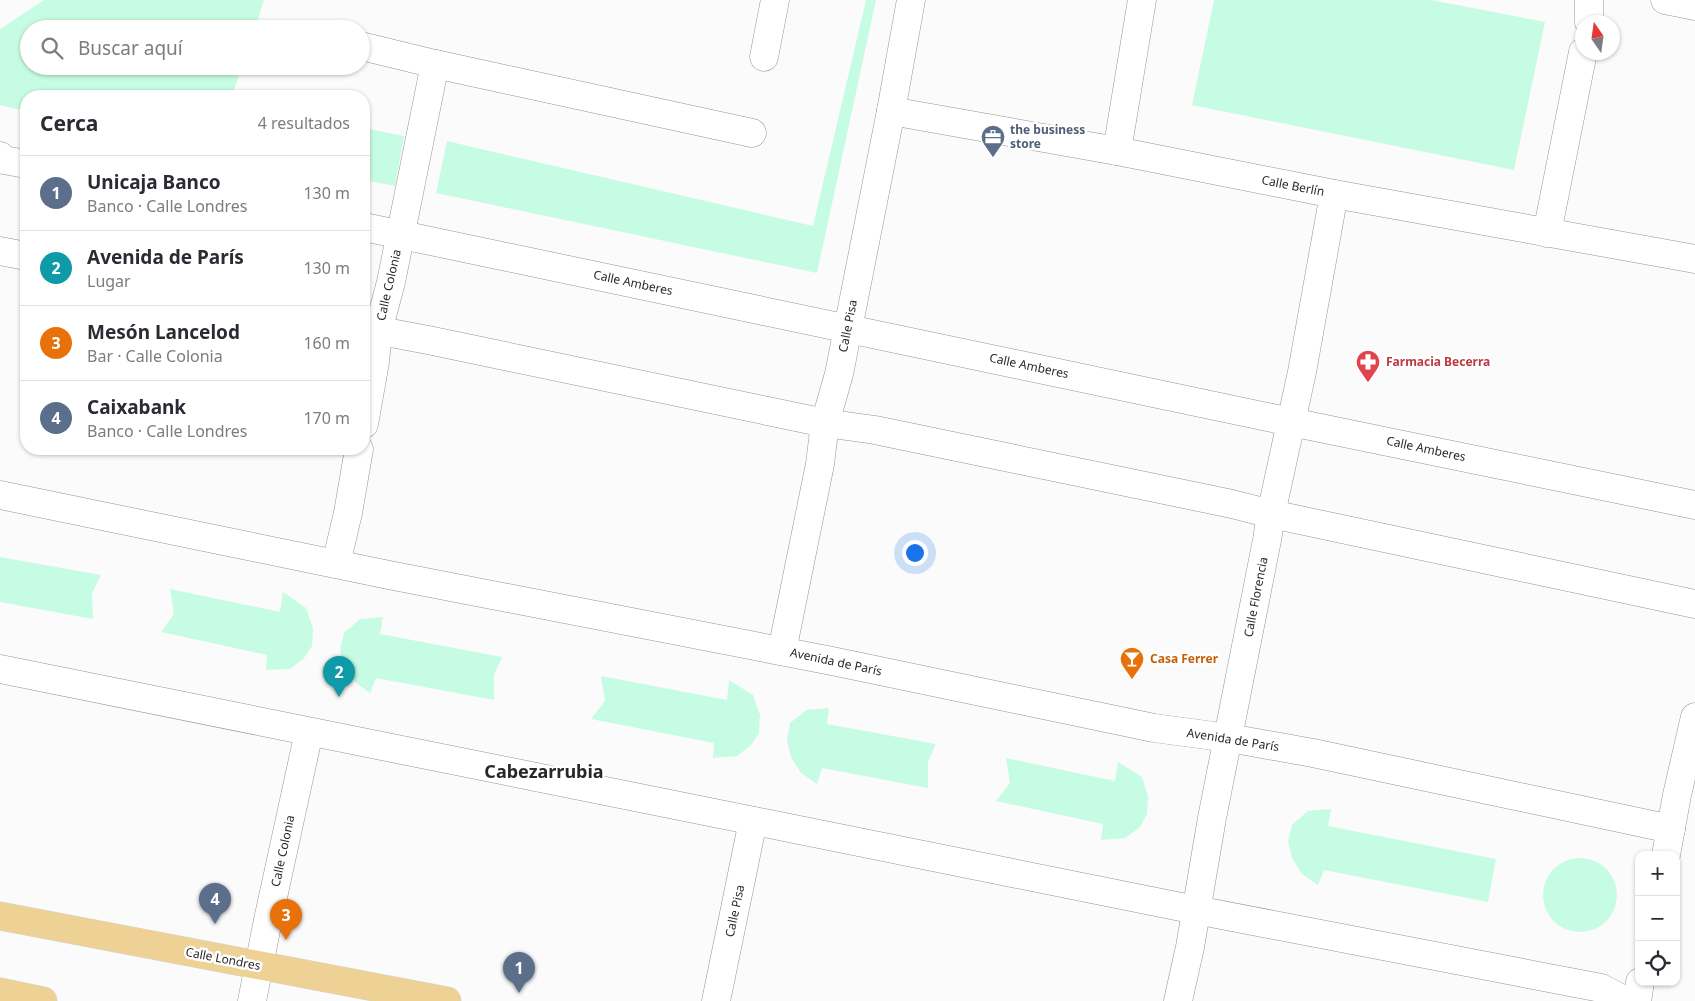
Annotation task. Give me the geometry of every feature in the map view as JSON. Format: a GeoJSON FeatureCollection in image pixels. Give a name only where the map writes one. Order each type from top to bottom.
{"type":"FeatureCollection","features":[{"type":"Feature","properties":{"kind":"main road","name":"Calle Londres"},"geometry":{"type":"LineString","coordinates":[[0,916],[447,1001]]}},
{"type":"Feature","properties":{"kind":"main road"},"geometry":{"type":"LineString","coordinates":[[0,992],[43,1001]]}},
{"type":"Feature","properties":{"kind":"street"},"geometry":{"type":"LineString","coordinates":[[764,57],[775,0]]}},
{"type":"Feature","properties":{"kind":"street","name":"Calle Pisa"},"geometry":{"type":"LineString","coordinates":[[782,651],[820,464],[825,423],[839,374],[911,0]]}},
{"type":"Feature","properties":{"kind":"street"},"geometry":{"type":"LineString","coordinates":[[1117,151],[1142,0]]}},
{"type":"Feature","properties":{"kind":"street"},"geometry":{"type":"LineString","coordinates":[[1589,0],[1589,15]]}},
{"type":"Feature","properties":{"kind":"street"},"geometry":{"type":"LineString","coordinates":[[1665,0],[1695,6]]}},
{"type":"Feature","properties":{"kind":"street"},"geometry":{"type":"LineString","coordinates":[[370,48],[752,133]]}},
{"type":"Feature","properties":{"kind":"street"},"geometry":{"type":"LineString","coordinates":[[1547,233],[1581,60]]}},
{"type":"Feature","properties":{"kind":"street","name":"Calle Colonia"},"geometry":{"type":"LineString","coordinates":[[370,390],[375,362],[371,330],[391,282],[435,64]]}},
{"type":"Feature","properties":{"kind":"street","name":"Calle Berlín"},"geometry":{"type":"LineString","coordinates":[[891,111],[1117,151],[1334,194],[1547,233],[1695,258]]}},
{"type":"Feature","properties":{"kind":"street"},"geometry":{"type":"LineString","coordinates":[[0,156],[4,160],[20,163]]}},
{"type":"Feature","properties":{"kind":"street","name":"Calle Florencia"},"geometry":{"type":"LineString","coordinates":[[1178,1001],[1190,947],[1271,514],[1302,372],[1334,194]]}},
{"type":"Feature","properties":{"kind":"street","name":"Calle Amberes"},"geometry":{"type":"LineString","coordinates":[[370,228],[1695,505]]}},
{"type":"Feature","properties":{"kind":"street"},"geometry":{"type":"LineString","coordinates":[[0,251],[20,255]]}},
{"type":"Feature","properties":{"kind":"street"},"geometry":{"type":"LineString","coordinates":[[371,330],[428,340],[825,423],[875,430],[1232,504],[1271,514],[1695,604]]}},
{"type":"Feature","properties":{"kind":"street"},"geometry":{"type":"LineString","coordinates":[[336,564],[348,513],[358,455]]}},
{"type":"Feature","properties":{"kind":"street","name":"Avenida de París"},"geometry":{"type":"LineString","coordinates":[[0,496],[782,651],[1154,728],[1229,738],[1313,753],[1668,842]]}},
{"type":"Feature","properties":{"kind":"street"},"geometry":{"type":"LineString","coordinates":[[0,670],[1196,910],[1601,988],[1622,1001]]}},
{"type":"Feature","properties":{"kind":"street"},"geometry":{"type":"LineString","coordinates":[[1668,842],[1695,717]]}},
{"type":"Feature","properties":{"kind":"street","name":"Calle Colonia"},"geometry":{"type":"LineString","coordinates":[[252,1001],[309,732]]}},
{"type":"Feature","properties":{"kind":"street","name":"Calle Pisa"},"geometry":{"type":"LineString","coordinates":[[716,1001],[753,822]]}},
{"type":"Feature","properties":{"kind":"street"},"geometry":{"type":"LineString","coordinates":[[1637,1001],[1639,986]]}},
{"type":"Feature","properties":{"kind":"green space"},"geometry":{"type":"Polygon","coordinates":[[[44,0],[264,0],[258,20],[20,20],[20,75],[239,75],[234,90],[20,90],[20,110],[0,105],[0,29],[44,0]]]}},
{"type":"Feature","properties":{"kind":"green space"},"geometry":{"type":"Polygon","coordinates":[[[866,0],[876,0],[817,273],[436,193],[447,141],[813,226],[866,0]]]}},
{"type":"Feature","properties":{"kind":"green space"},"geometry":{"type":"Polygon","coordinates":[[[1214,0],[1431,0],[1545,22],[1514,170],[1192,105],[1214,0]]]}},
{"type":"Feature","properties":{"kind":"green space"},"geometry":{"type":"Polygon","coordinates":[[[370,129],[404,136],[395,186],[370,181],[370,129]]]}},
{"type":"Feature","properties":{"kind":"green space"},"geometry":{"type":"Polygon","coordinates":[[[0,557],[101,575],[92,593],[93,619],[0,602],[0,557]]]}},
{"type":"Feature","properties":{"kind":"green space"},"geometry":{"type":"Polygon","coordinates":[[[170,589],[280,612],[283,592],[306,608],[313,628],[312,646],[304,658],[290,669],[266,670],[267,655],[161,632],[174,614],[170,589]]]}},
{"type":"Feature","properties":{"kind":"green space"},"geometry":{"type":"Polygon","coordinates":[[[383,617],[380,634],[502,657],[494,675],[494,700],[376,678],[370,693],[355,682],[344,666],[340,650],[344,633],[360,619],[383,617]]]}},
{"type":"Feature","properties":{"kind":"green space"},"geometry":{"type":"Polygon","coordinates":[[[601,676],[727,700],[729,680],[753,695],[760,715],[759,733],[751,745],[737,756],[713,758],[714,743],[591,719],[605,701],[601,676]]]}},
{"type":"Feature","properties":{"kind":"green space"},"geometry":{"type":"Polygon","coordinates":[[[829,708],[827,724],[936,744],[928,762],[928,788],[822,768],[817,784],[801,773],[791,757],[787,741],[790,723],[807,710],[829,708]]]}},
{"type":"Feature","properties":{"kind":"green space"},"geometry":{"type":"Polygon","coordinates":[[[1006,758],[1115,781],[1118,762],[1142,777],[1148,796],[1147,814],[1140,827],[1125,838],[1101,840],[1103,824],[996,801],[1010,783],[1006,758]]]}},
{"type":"Feature","properties":{"kind":"green space"},"geometry":{"type":"Polygon","coordinates":[[[1331,809],[1328,826],[1496,859],[1488,902],[1324,870],[1318,885],[1302,874],[1292,858],[1288,842],[1292,825],[1308,811],[1331,809]]]}},
{"type":"Feature","properties":{"kind":"green space"},"geometry":{"type":"Polygon","coordinates":[[[1580,858],[1601,864],[1611,874],[1617,895],[1611,916],[1601,926],[1580,932],[1559,926],[1549,916],[1543,895],[1549,874],[1559,864],[1580,858]]]}},
{"type":"Feature","properties":{"kind":"place","name":"the business store"},"geometry":{"type":"Point","coordinates":[993,158]}},
{"type":"Feature","properties":{"kind":"place","name":"Farmacia Becerra"},"geometry":{"type":"Point","coordinates":[1368,383]}},
{"type":"Feature","properties":{"kind":"place","name":"Casa Ferrer"},"geometry":{"type":"Point","coordinates":[1132,680]}},
{"type":"Feature","properties":{"kind":"place","name":"Avenida de París"},"geometry":{"type":"Point","coordinates":[339,697]}},
{"type":"Feature","properties":{"kind":"place","name":"Caixabank"},"geometry":{"type":"Point","coordinates":[215,924]}},
{"type":"Feature","properties":{"kind":"place","name":"Mesón Lancelod"},"geometry":{"type":"Point","coordinates":[286,940]}},
{"type":"Feature","properties":{"kind":"place","name":"Unicaja Banco"},"geometry":{"type":"Point","coordinates":[519,993]}},
{"type":"Feature","properties":{"kind":"district","name":"Cabezarrubia"},"geometry":{"type":"Point","coordinates":[544,772]}}]}
